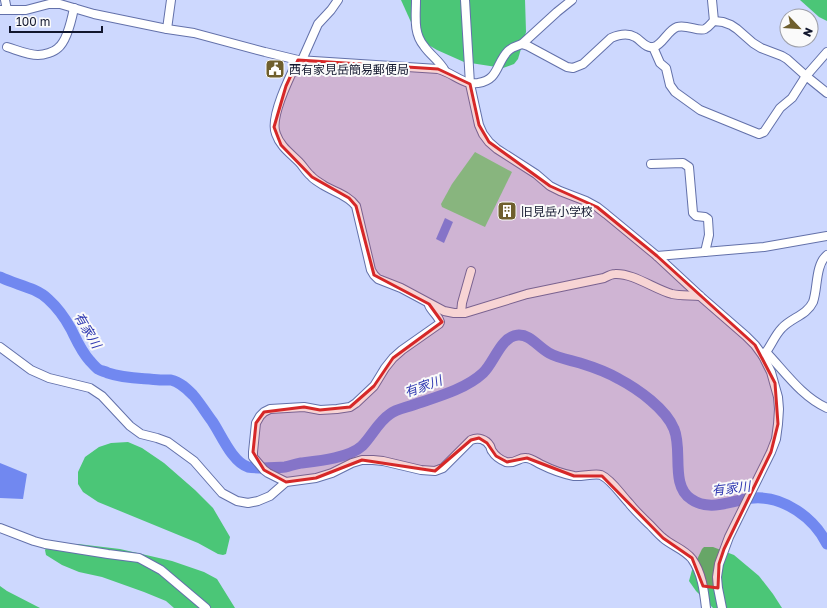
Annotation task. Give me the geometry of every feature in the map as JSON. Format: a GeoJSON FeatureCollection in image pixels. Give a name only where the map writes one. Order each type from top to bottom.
{"type":"FeatureCollection","features":[{"type":"Feature","properties":{"kind":"street"},"geometry":{"type":"LineString","coordinates":[[5,0],[4,10],[26,10],[49,4],[60,4],[94,14],[194,33],[300,60],[438,69],[470,84],[488,81],[493,77],[509,50],[522,44],[572,0]]}},
{"type":"Feature","properties":{"kind":"street"},"geometry":{"type":"LineString","coordinates":[[167,29],[172,0]]}},
{"type":"Feature","properties":{"kind":"street"},"geometry":{"type":"LineString","coordinates":[[338,0],[318,24],[286,86],[274,127],[281,145],[312,177],[324,186],[349,198],[356,206],[371,270],[378,279],[401,288],[444,311],[454,313],[465,313],[527,294],[604,278],[614,274],[629,276],[662,291],[674,294],[700,296]]}},
{"type":"Feature","properties":{"kind":"street"},"geometry":{"type":"LineString","coordinates":[[416,0],[416,22],[418,36],[424,46],[445,71]]}},
{"type":"Feature","properties":{"kind":"street"},"geometry":{"type":"LineString","coordinates":[[465,0],[470,84],[479,125],[489,142],[497,149],[536,174],[550,186],[597,207],[657,256],[746,336],[800,389],[819,405],[827,408]]}},
{"type":"Feature","properties":{"kind":"street"},"geometry":{"type":"LineString","coordinates":[[712,0],[714,21]]}},
{"type":"Feature","properties":{"kind":"street"},"geometry":{"type":"LineString","coordinates":[[7,47],[37,55],[54,51],[61,45],[71,25],[74,8]]}},
{"type":"Feature","properties":{"kind":"street"},"geometry":{"type":"LineString","coordinates":[[522,44],[568,67],[573,68],[583,64],[611,38],[616,36],[630,35],[635,37],[644,45],[653,47],[672,30],[678,27],[684,26],[702,30],[714,21],[723,22],[737,29],[753,44],[787,59],[827,93]]}},
{"type":"Feature","properties":{"kind":"street"},"geometry":{"type":"LineString","coordinates":[[653,47],[658,60],[666,68],[670,85],[675,92],[700,110],[759,134],[764,132],[780,108],[792,98],[806,76],[827,52]]}},
{"type":"Feature","properties":{"kind":"street"},"geometry":{"type":"LineString","coordinates":[[651,164],[683,162],[689,167],[693,213],[696,216],[705,217],[708,220],[709,235],[705,252]]}},
{"type":"Feature","properties":{"kind":"street"},"geometry":{"type":"LineString","coordinates":[[657,256],[764,247],[827,236]]}},
{"type":"Feature","properties":{"kind":"street"},"geometry":{"type":"LineString","coordinates":[[722,608],[717,576],[719,564],[729,537],[776,439],[779,408],[778,397],[765,354],[776,335],[783,327],[810,307],[814,297],[820,264],[827,255]]}},
{"type":"Feature","properties":{"kind":"street"},"geometry":{"type":"LineString","coordinates":[[461,313],[462,303],[471,271]]}},
{"type":"Feature","properties":{"kind":"street"},"geometry":{"type":"LineString","coordinates":[[286,482],[264,470],[253,457],[256,423],[260,416],[270,409],[304,407],[320,410],[350,407],[374,386],[393,358],[439,324],[440,319],[430,308],[429,304]]}},
{"type":"Feature","properties":{"kind":"street"},"geometry":{"type":"LineString","coordinates":[[0,346],[31,370],[49,378],[90,388],[102,396],[130,426],[141,434],[168,442],[194,461],[222,493],[237,501],[248,503],[258,501],[270,496],[286,482],[316,478],[362,460],[383,461],[421,470],[435,471],[443,468],[475,438],[480,438],[488,443],[496,456],[507,462],[514,462],[527,458],[559,472],[574,476],[598,474],[615,487],[628,503],[663,538],[684,550],[692,558],[703,586],[706,608]]}},
{"type":"Feature","properties":{"kind":"street"},"geometry":{"type":"LineString","coordinates":[[0,528],[34,542],[139,558],[162,570],[206,608]]}},
{"type":"Feature","properties":{"kind":"street"},"geometry":{"type":"LineString","coordinates":[[703,586],[718,588]]}},
{"type":"Feature","properties":{"kind":"highlighted area"},"geometry":{"type":"Polygon","coordinates":[[[298,60],[438,69],[470,84],[479,125],[489,142],[550,186],[597,207],[657,256],[755,345],[775,383],[778,424],[771,452],[724,549],[719,564],[718,588],[703,586],[692,558],[663,538],[602,476],[574,476],[527,458],[507,462],[496,456],[487,443],[479,438],[471,440],[435,471],[362,460],[316,478],[286,482],[264,470],[253,452],[256,423],[264,412],[304,407],[320,410],[350,407],[374,386],[393,358],[442,322],[429,304],[374,275],[356,206],[349,198],[312,177],[281,145],[274,127],[286,86],[298,60]]]}},
{"type":"Feature","properties":{"kind":"green space"},"geometry":{"type":"Polygon","coordinates":[[[401,0],[525,0],[526,32],[518,59],[514,64],[503,68],[464,62],[437,50],[425,43],[415,31],[401,0]]]}},
{"type":"Feature","properties":{"kind":"green space"},"geometry":{"type":"Polygon","coordinates":[[[800,0],[827,0],[827,21],[819,17],[819,8],[809,8],[800,0]]]}},
{"type":"Feature","properties":{"kind":"green space"},"geometry":{"type":"Polygon","coordinates":[[[475,152],[512,172],[485,227],[442,207],[441,204],[452,184],[475,152]]]}},
{"type":"Feature","properties":{"kind":"green space"},"geometry":{"type":"Polygon","coordinates":[[[128,442],[142,448],[164,463],[213,508],[230,537],[226,554],[218,554],[198,543],[98,502],[83,492],[78,484],[78,472],[85,457],[99,447],[111,443],[128,442]]]}},
{"type":"Feature","properties":{"kind":"green space"},"geometry":{"type":"Polygon","coordinates":[[[49,544],[78,544],[120,549],[172,561],[204,572],[217,579],[235,608],[174,608],[166,601],[144,592],[102,577],[79,572],[62,565],[46,555],[45,550],[49,544]]]}},
{"type":"Feature","properties":{"kind":"green space"},"geometry":{"type":"Polygon","coordinates":[[[704,547],[713,547],[734,555],[759,576],[782,608],[713,608],[696,591],[689,581],[692,570],[704,547]]]}},
{"type":"Feature","properties":{"kind":"green space"},"geometry":{"type":"Polygon","coordinates":[[[0,586],[7,591],[40,608],[0,608],[0,586]]]}},
{"type":"Feature","properties":{"kind":"water"},"geometry":{"type":"Polygon","coordinates":[[[445,218],[453,222],[444,243],[436,239],[445,218]]]}},
{"type":"Feature","properties":{"kind":"water"},"geometry":{"type":"Polygon","coordinates":[[[0,463],[27,474],[23,499],[0,498],[0,463]]]}},
{"type":"Feature","properties":{"kind":"waterway","name":"有家川"},"geometry":{"type":"LineString","coordinates":[[0,277],[31,289],[48,299],[64,317],[79,346],[98,369],[108,373],[134,378],[171,380],[183,386],[201,405],[227,447],[237,460],[252,468],[285,467],[333,458],[356,450],[366,442],[382,421],[394,411],[448,393],[476,379],[487,369],[502,345],[507,340],[512,337],[522,335],[553,355],[590,366],[614,376],[651,400],[665,414],[674,429],[678,447],[678,467],[681,485],[685,493],[691,499],[706,505],[722,504],[754,498],[765,498],[776,501],[797,510],[806,517],[821,534],[827,544]]}},
{"type":"Feature","properties":{"kind":"place","name":"西有家見岳簡易郵便局"},"geometry":{"type":"Point","coordinates":[275,69]}},
{"type":"Feature","properties":{"kind":"place","name":"旧見岳小学校"},"geometry":{"type":"Point","coordinates":[507,211]}}]}
